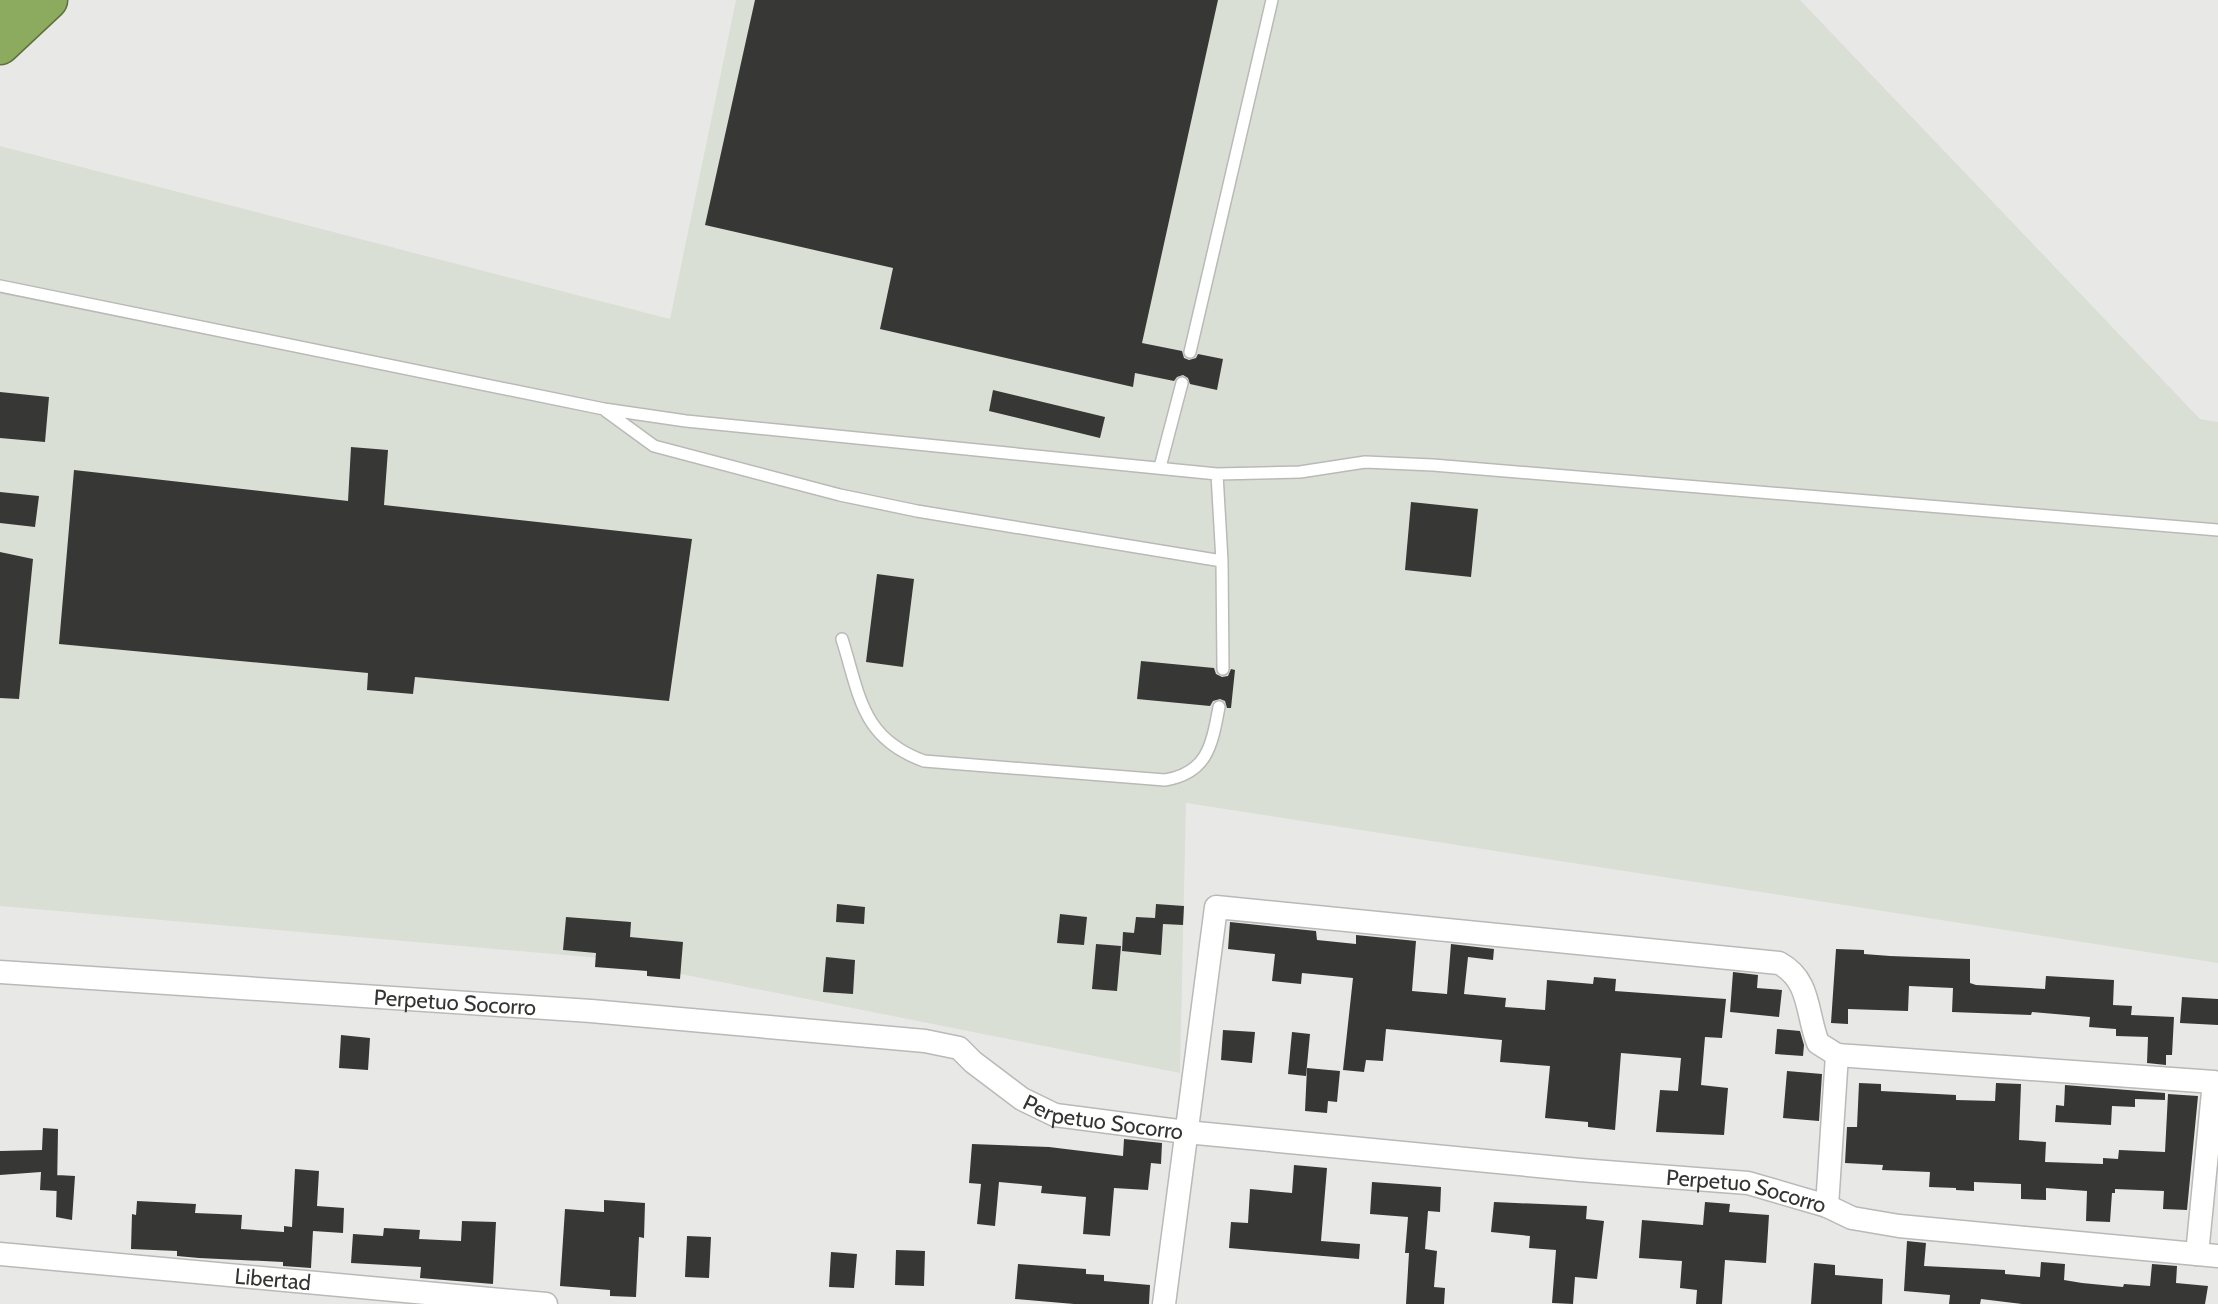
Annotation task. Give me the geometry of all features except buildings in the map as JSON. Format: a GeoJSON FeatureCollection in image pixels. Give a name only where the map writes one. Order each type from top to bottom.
{"type":"FeatureCollection","features":[{"type":"Feature","properties":{"kind":"highway"},"geometry":{"type":"LineString","coordinates":[[0,45],[48,0]]}},
{"type":"Feature","properties":{"kind":"street"},"geometry":{"type":"LineString","coordinates":[[1164,1304],[1216,907],[1779,963],[1791,970],[1800,982],[1818,1043],[1837,1055],[2214,1082],[2207,1255]]}},
{"type":"Feature","properties":{"kind":"street","name":"Perpetuo Socorro"},"geometry":{"type":"LineString","coordinates":[[0,972],[575,1010],[925,1041],[959,1048],[1022,1099],[1055,1115],[1186,1132],[1748,1183],[1827,1206],[1852,1218],[1899,1226],[2207,1255]]}},
{"type":"Feature","properties":{"kind":"street"},"geometry":{"type":"LineString","coordinates":[[1827,1206],[1837,1055]]}},
{"type":"Feature","properties":{"kind":"street","name":"Libertad"},"geometry":{"type":"LineString","coordinates":[[0,1254],[546,1304]]}},
{"type":"Feature","properties":{"kind":"lane"},"geometry":{"type":"LineString","coordinates":[[1190,352],[1272,0]]}},
{"type":"Feature","properties":{"kind":"lane"},"geometry":{"type":"LineString","coordinates":[[0,286],[604,409],[686,421],[1217,474],[1300,472],[1365,462],[1433,465],[2218,530]]}},
{"type":"Feature","properties":{"kind":"lane"},"geometry":{"type":"LineString","coordinates":[[1160,467],[1182,383]]}},
{"type":"Feature","properties":{"kind":"lane"},"geometry":{"type":"LineString","coordinates":[[604,409],[654,446],[840,495],[917,511],[1222,561]]}},
{"type":"Feature","properties":{"kind":"lane"},"geometry":{"type":"LineString","coordinates":[[1217,474],[1223,669]]}},
{"type":"Feature","properties":{"kind":"lane"},"geometry":{"type":"LineString","coordinates":[[842,639],[867,718],[880,736],[902,753],[924,761],[1165,780],[1177,778],[1192,771],[1205,759],[1212,744],[1219,707]]}},
{"type":"Feature","properties":{"kind":"shaded area"},"geometry":{"type":"Polygon","coordinates":[[[736,0],[1800,0],[2200,419],[2218,422],[2218,963],[1186,803],[1180,1073],[600,958],[0,906],[0,146],[670,319],[736,0]]]}}]}
